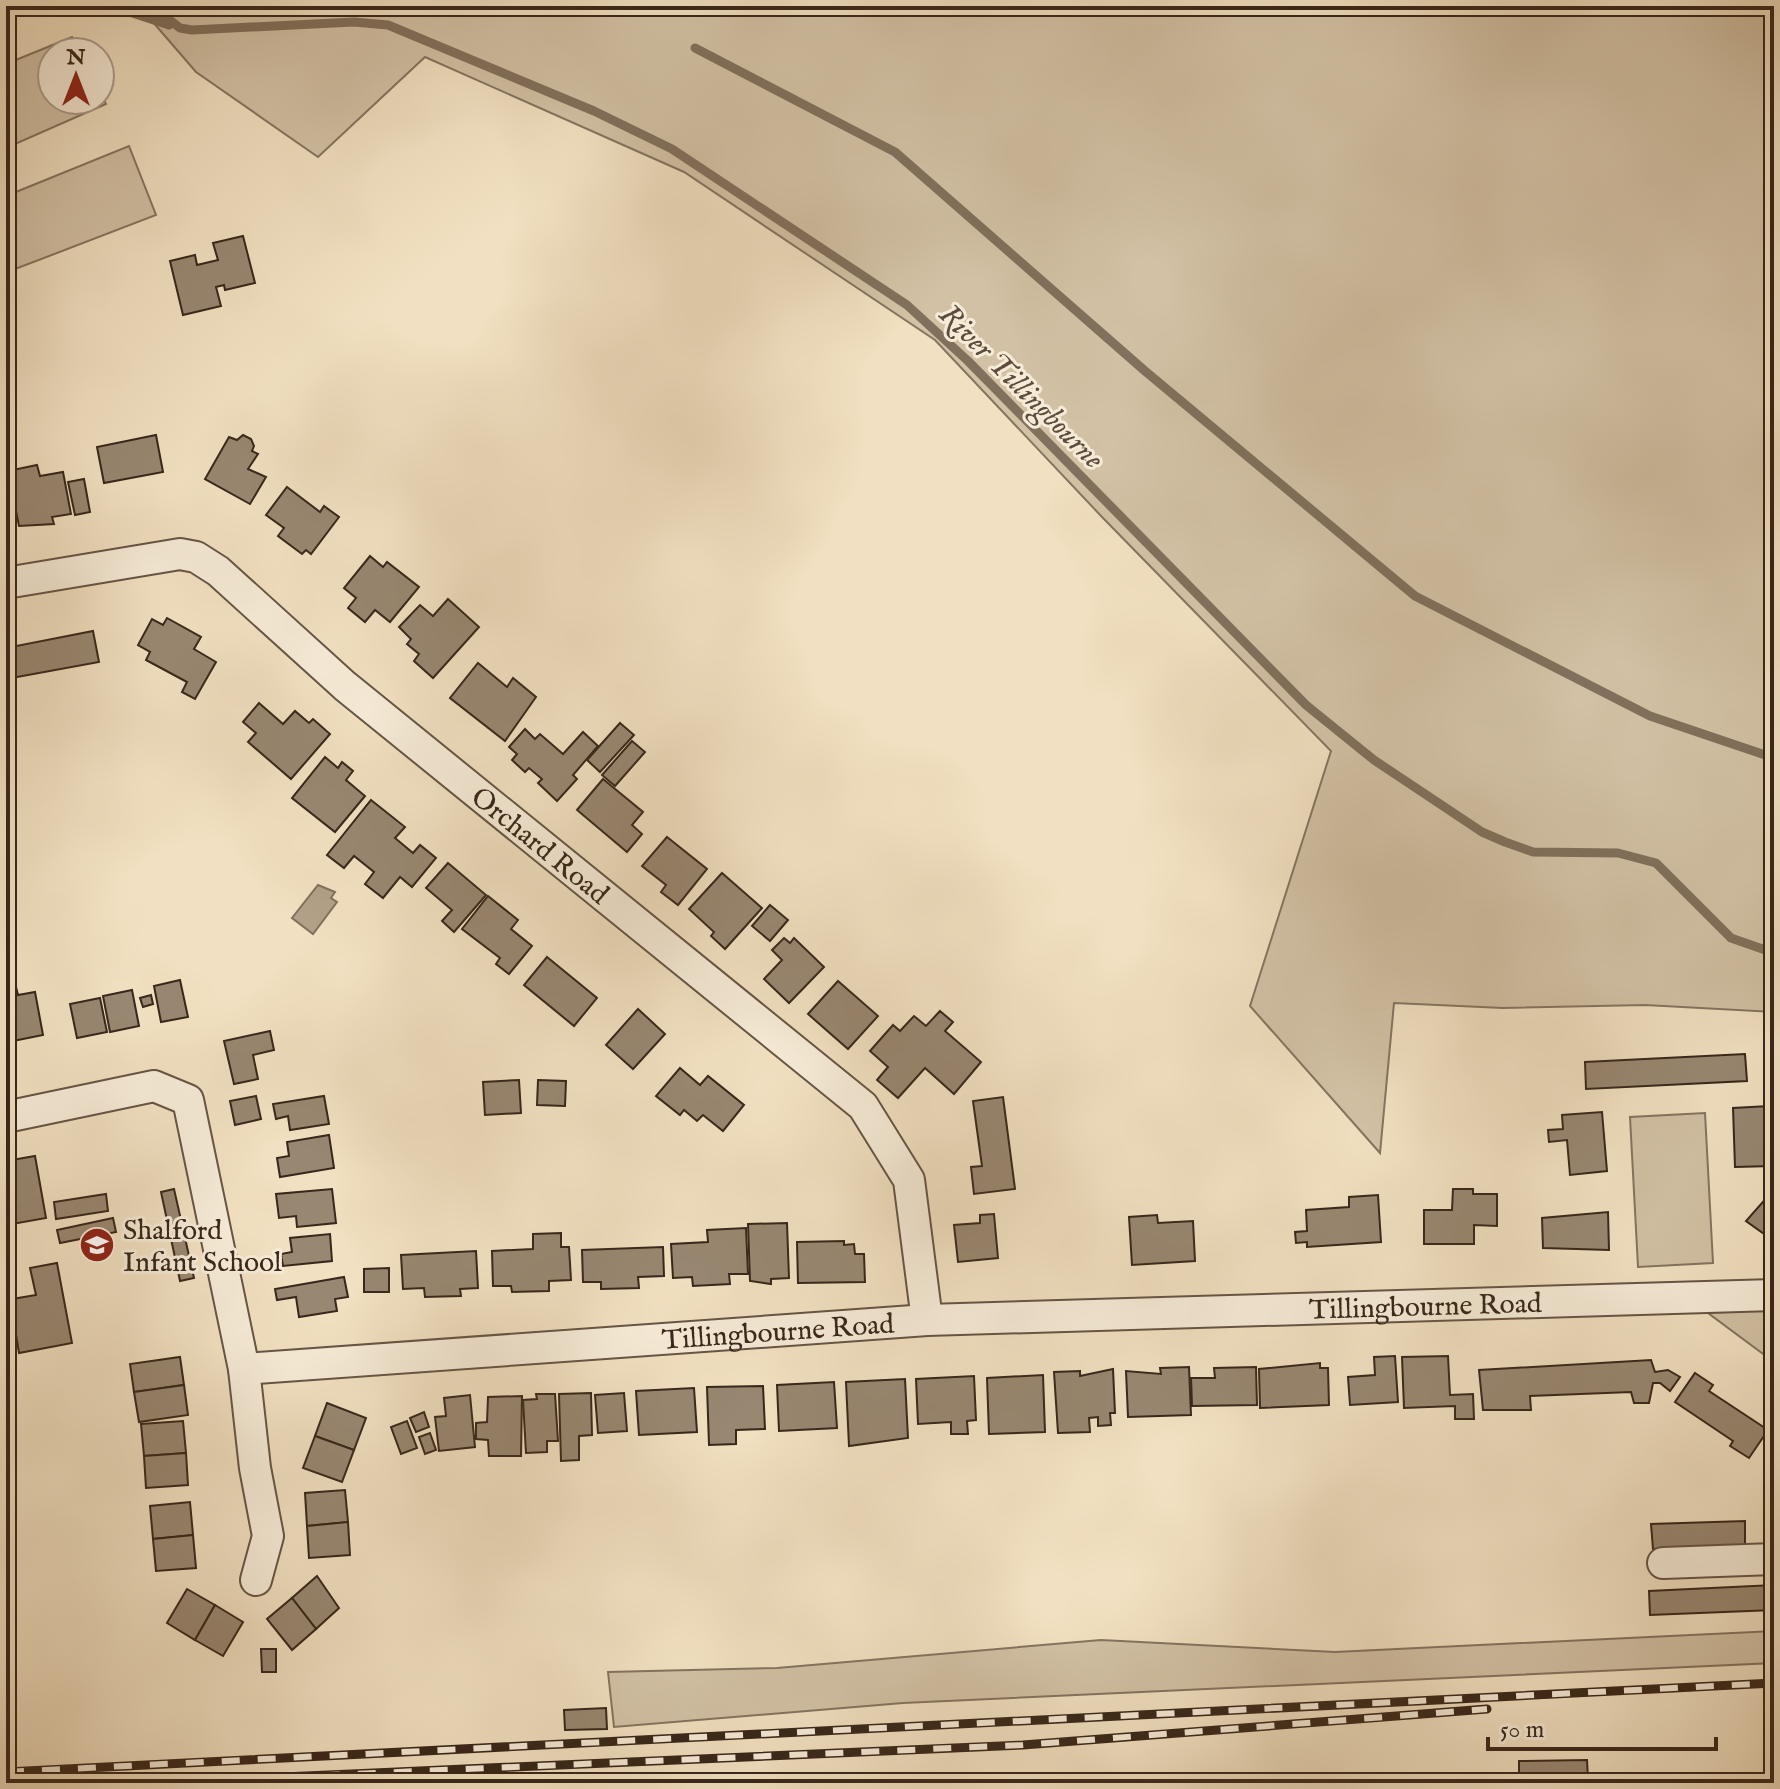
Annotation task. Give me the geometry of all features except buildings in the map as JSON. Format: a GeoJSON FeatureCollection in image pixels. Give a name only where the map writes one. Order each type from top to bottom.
{"type":"FeatureCollection","features":[{"type":"Feature","properties":{"kind":"street","name":"Orchard Road"},"geometry":{"type":"LineString","coordinates":[[6,583],[180,554],[196,557],[218,571],[345,686],[863,1106],[909,1180],[927,1320]]}},
{"type":"Feature","properties":{"kind":"street"},"geometry":{"type":"LineString","coordinates":[[6,1117],[154,1086],[188,1100],[244,1369],[255,1468],[268,1536],[256,1580]]}},
{"type":"Feature","properties":{"kind":"street","name":"Tillingbourne Road"},"geometry":{"type":"LineString","coordinates":[[244,1369],[927,1320],[1774,1295]]}},
{"type":"Feature","properties":{"kind":"street"},"geometry":{"type":"LineString","coordinates":[[1663,1563],[1774,1559]]}},
{"type":"Feature","properties":{"kind":"shaded area"},"geometry":{"type":"Polygon","coordinates":[[[139,6],[1774,6],[1774,1012],[1645,1005],[1503,1008],[1394,1003],[1380,1153],[1250,1006],[1331,751],[1102,517],[935,340],[684,172],[425,57],[318,157],[196,72],[139,6]]]}},
{"type":"Feature","properties":{"kind":"shaded area"},"geometry":{"type":"Polygon","coordinates":[[[36,52],[36,116],[79,116],[6,148],[6,64],[36,52]]]}},
{"type":"Feature","properties":{"kind":"shaded area"},"geometry":{"type":"Polygon","coordinates":[[[129,146],[156,215],[10,271],[6,261],[6,196],[129,146]]]}},
{"type":"Feature","properties":{"kind":"shaded area"},"geometry":{"type":"Polygon","coordinates":[[[318,885],[335,892],[331,898],[337,902],[313,934],[292,918],[318,885]]]}},
{"type":"Feature","properties":{"kind":"shaded area"},"geometry":{"type":"Polygon","coordinates":[[[1705,1113],[1713,1263],[1638,1267],[1630,1117],[1705,1113]]]}},
{"type":"Feature","properties":{"kind":"shaded area"},"geometry":{"type":"Polygon","coordinates":[[[1774,1309],[1774,1362],[1708,1313],[1774,1309]]]}},
{"type":"Feature","properties":{"kind":"shaded area"},"geometry":{"type":"Polygon","coordinates":[[[1774,1631],[1774,1663],[903,1703],[614,1727],[608,1672],[777,1668],[1101,1640],[1335,1652],[1774,1631]]]}},
{"type":"Feature","properties":{"kind":"waterway"},"geometry":{"type":"LineString","coordinates":[[111,6],[169,25]]}},
{"type":"Feature","properties":{"kind":"waterway","name":"River Tillingbourne"},"geometry":{"type":"LineString","coordinates":[[152,6],[180,28],[192,30],[354,22],[388,25],[594,111],[672,149],[907,305],[968,361],[1306,705],[1374,760],[1482,832],[1505,842],[1533,852],[1618,853],[1656,863],[1731,938],[1774,953]]}},
{"type":"Feature","properties":{"kind":"waterway"},"geometry":{"type":"LineString","coordinates":[[695,48],[895,152],[1145,371],[1415,596],[1650,716],[1774,758]]}},
{"type":"Feature","properties":{"kind":"railway"},"geometry":{"type":"LineString","coordinates":[[6,1772],[1774,1683]]}},
{"type":"Feature","properties":{"kind":"railway"},"geometry":{"type":"LineString","coordinates":[[142,1783],[1023,1745],[1487,1709]]}},
{"type":"Feature","properties":{"kind":"place","name":"Shalford Infant School"},"geometry":{"type":"Point","coordinates":[97,1245]}}]}
